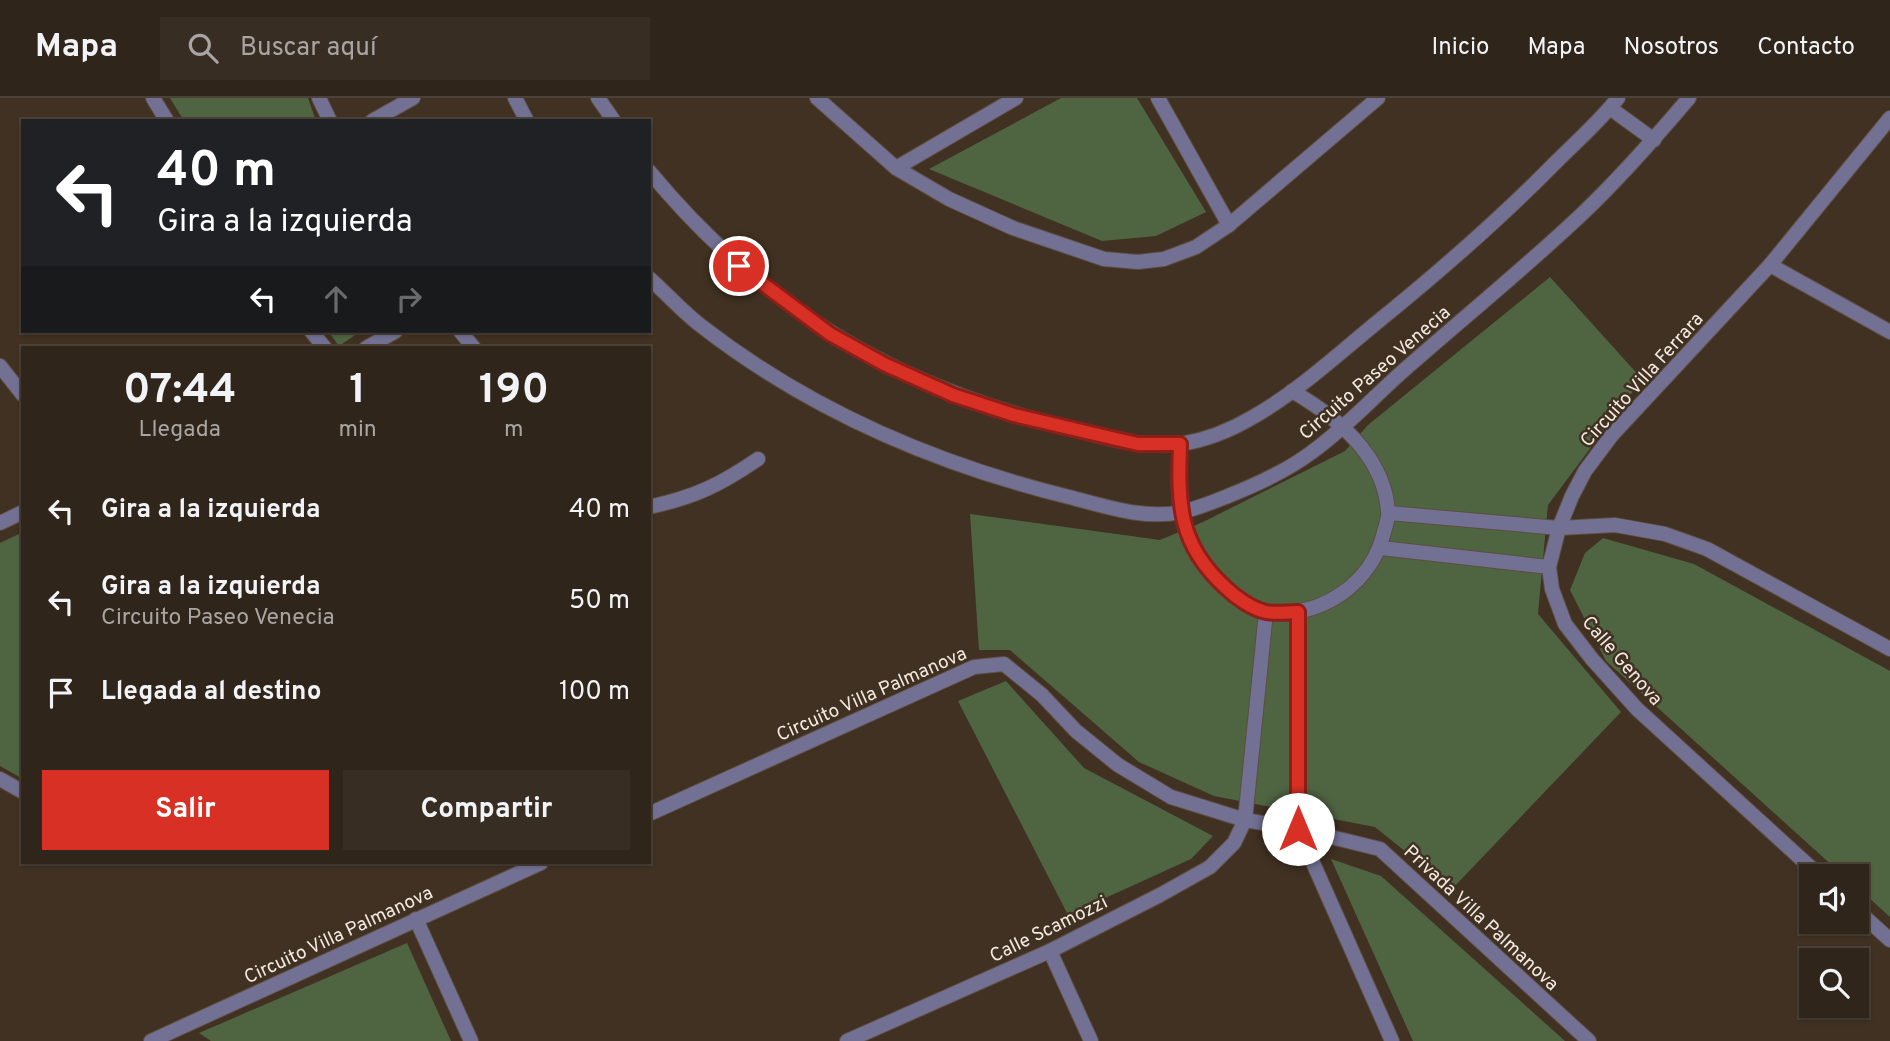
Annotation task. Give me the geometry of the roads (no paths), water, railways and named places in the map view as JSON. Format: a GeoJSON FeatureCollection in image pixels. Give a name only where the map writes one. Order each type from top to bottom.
{"type":"FeatureCollection","features":[{"type":"Feature","properties":{"kind":"street"},"geometry":{"type":"LineString","coordinates":[[153,98],[166,119]]}},
{"type":"Feature","properties":{"kind":"street"},"geometry":{"type":"LineString","coordinates":[[319,98],[329,119]]}},
{"type":"Feature","properties":{"kind":"street"},"geometry":{"type":"LineString","coordinates":[[376,119],[413,98]]}},
{"type":"Feature","properties":{"kind":"street"},"geometry":{"type":"LineString","coordinates":[[515,98],[526,119]]}},
{"type":"Feature","properties":{"kind":"street"},"geometry":{"type":"LineString","coordinates":[[598,98],[613,119]]}},
{"type":"Feature","properties":{"kind":"street"},"geometry":{"type":"LineString","coordinates":[[817,98],[896,168],[949,199],[1013,228],[1104,259],[1138,262],[1164,259],[1196,247],[1229,225],[1378,98]]}},
{"type":"Feature","properties":{"kind":"street"},"geometry":{"type":"LineString","coordinates":[[896,168],[1016,98]]}},
{"type":"Feature","properties":{"kind":"street"},"geometry":{"type":"LineString","coordinates":[[1158,98],[1229,225]]}},
{"type":"Feature","properties":{"kind":"street","name":"Circuito Paseo Venecia"},"geometry":{"type":"LineString","coordinates":[[651,280],[699,324],[778,380],[845,418],[928,455],[1030,488],[1150,514],[1181,512],[1266,481],[1310,453],[1574,222],[1654,140],[1689,98]]}},
{"type":"Feature","properties":{"kind":"street"},"geometry":{"type":"LineString","coordinates":[[1614,103],[1654,140]]}},
{"type":"Feature","properties":{"kind":"street","name":"Circuito Paseo Venecia"},"geometry":{"type":"LineString","coordinates":[[651,172],[679,207],[739,266],[830,334],[884,364],[953,395],[1014,415],[1138,444],[1180,444],[1219,434],[1254,417],[1292,391],[1450,262],[1525,194],[1614,103]]}},
{"type":"Feature","properties":{"kind":"street","name":"Circuito Villa Ferrara"},"geometry":{"type":"LineString","coordinates":[[1549,567],[1559,528],[1586,471],[1612,435],[1770,265],[1890,118]]}},
{"type":"Feature","properties":{"kind":"street"},"geometry":{"type":"LineString","coordinates":[[1770,265],[1890,332]]}},
{"type":"Feature","properties":{"kind":"street"},"geometry":{"type":"LineString","coordinates":[[370,346],[392,333]]}},
{"type":"Feature","properties":{"kind":"street"},"geometry":{"type":"LineString","coordinates":[[0,366],[21,392]]}},
{"type":"Feature","properties":{"kind":"street"},"geometry":{"type":"LineString","coordinates":[[1180,444],[1181,512],[1193,550],[1209,573],[1233,595],[1266,612],[1298,612],[1325,604],[1348,590],[1367,571],[1381,548],[1389,513],[1381,479],[1367,453],[1343,426],[1322,408],[1292,391]]}},
{"type":"Feature","properties":{"kind":"street"},"geometry":{"type":"LineString","coordinates":[[651,506],[685,499],[724,482],[758,459]]}},
{"type":"Feature","properties":{"kind":"street"},"geometry":{"type":"LineString","coordinates":[[0,523],[21,513]]}},
{"type":"Feature","properties":{"kind":"street"},"geometry":{"type":"LineString","coordinates":[[1389,513],[1559,528],[1615,525],[1665,534],[1707,549],[1890,649]]}},
{"type":"Feature","properties":{"kind":"street"},"geometry":{"type":"LineString","coordinates":[[1381,548],[1549,567]]}},
{"type":"Feature","properties":{"kind":"street","name":"Calle Genova"},"geometry":{"type":"LineString","coordinates":[[1549,567],[1552,589],[1565,624],[1592,659],[1637,709],[1807,864]]}},
{"type":"Feature","properties":{"kind":"street"},"geometry":{"type":"LineString","coordinates":[[1245,820],[1266,612]]}},
{"type":"Feature","properties":{"kind":"street"},"geometry":{"type":"LineString","coordinates":[[1298,612],[1298,829],[1392,1041]]}},
{"type":"Feature","properties":{"kind":"street","name":"Circuito Villa Palmanova"},"geometry":{"type":"LineString","coordinates":[[651,813],[974,667],[1004,664],[1042,695],[1076,731],[1118,765],[1171,797],[1245,820],[1298,829]]}},
{"type":"Feature","properties":{"kind":"street"},"geometry":{"type":"LineString","coordinates":[[0,779],[21,791]]}},
{"type":"Feature","properties":{"kind":"street","name":"Calle Scamozzi"},"geometry":{"type":"LineString","coordinates":[[846,1041],[1050,951],[1210,867],[1234,843],[1245,820]]}},
{"type":"Feature","properties":{"kind":"street","name":"Privada Villa Palmanova"},"geometry":{"type":"LineString","coordinates":[[1298,829],[1380,849],[1589,1041]]}},
{"type":"Feature","properties":{"kind":"street","name":"Circuito Villa Palmanova"},"geometry":{"type":"LineString","coordinates":[[152,1041],[539,864]]}},
{"type":"Feature","properties":{"kind":"street"},"geometry":{"type":"LineString","coordinates":[[416,919],[471,1041]]}},
{"type":"Feature","properties":{"kind":"street"},"geometry":{"type":"LineString","coordinates":[[1869,921],[1890,940]]}},
{"type":"Feature","properties":{"kind":"street"},"geometry":{"type":"LineString","coordinates":[[1050,951],[1091,1041]]}},
{"type":"Feature","properties":{"kind":"street"},"geometry":{"type":"LineString","coordinates":[[170,1032],[183,1041]]}}]}
